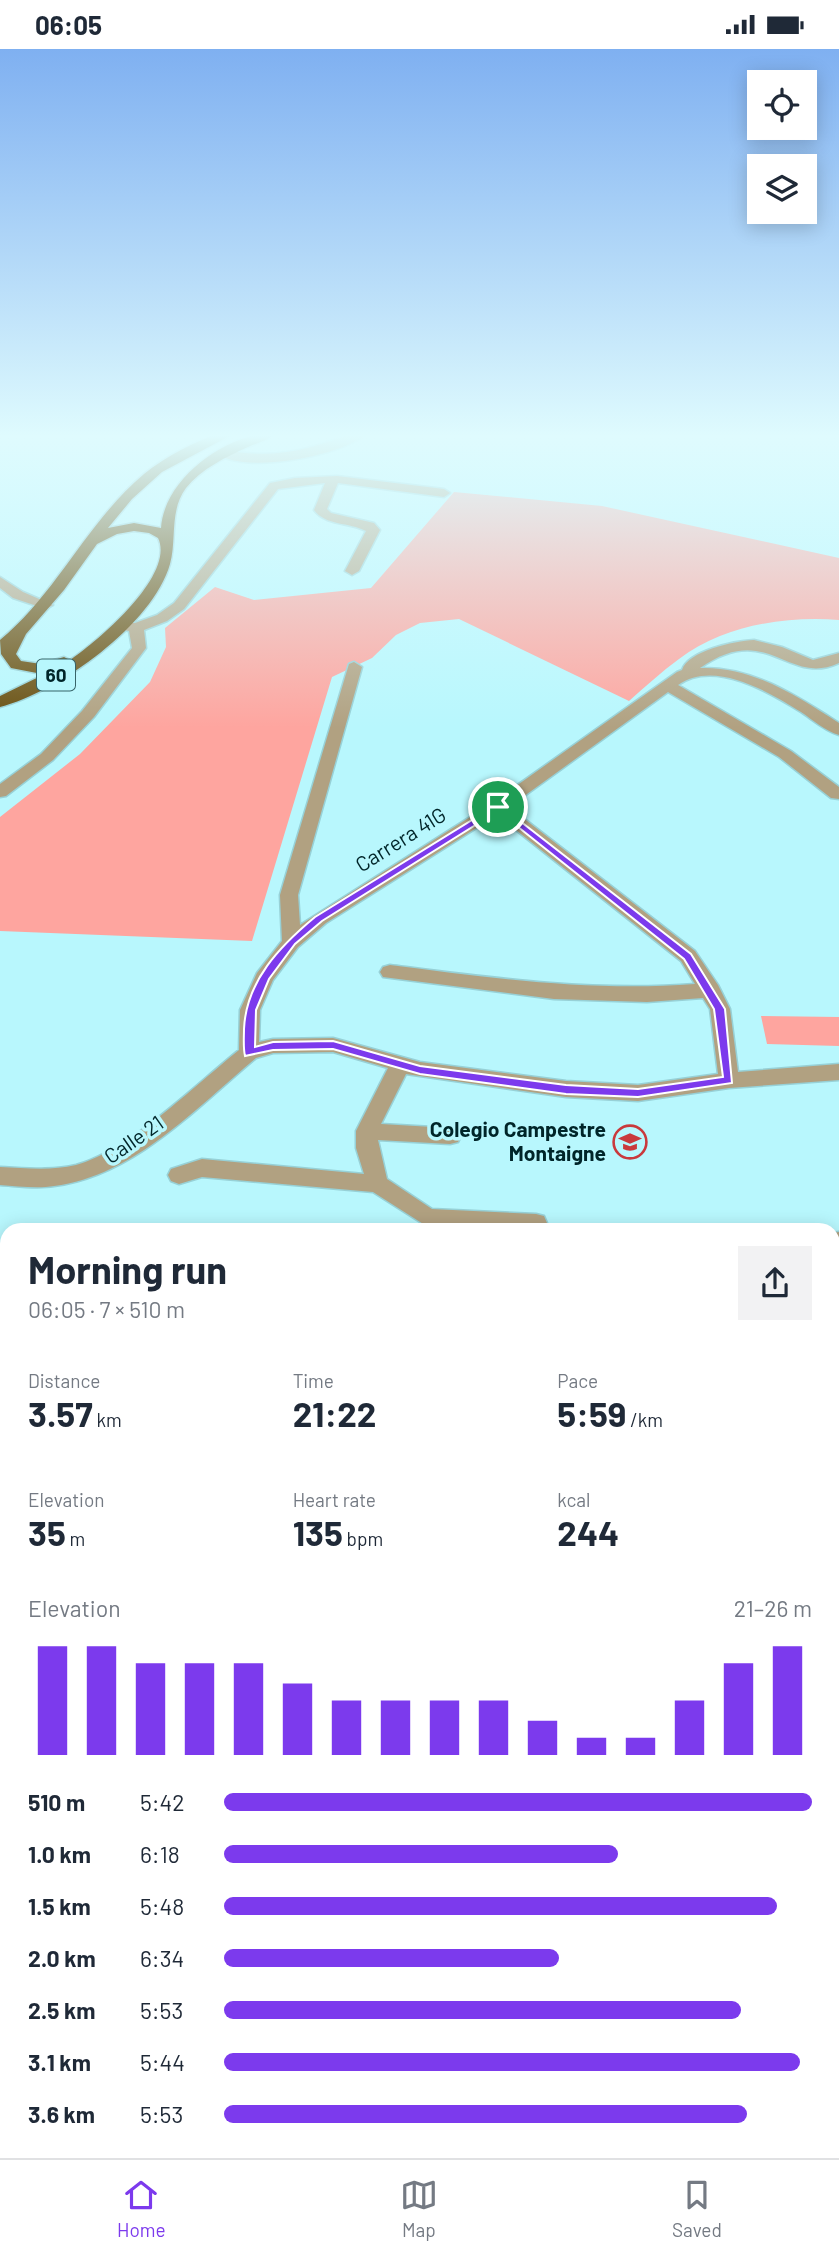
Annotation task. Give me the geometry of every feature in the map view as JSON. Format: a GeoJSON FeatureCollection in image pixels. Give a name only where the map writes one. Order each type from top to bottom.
{"type":"FeatureCollection","features":[{"type":"Feature","properties":{"kind":"highway"},"geometry":{"type":"LineString","coordinates":[[0,648],[46,605],[100,531]]}},
{"type":"Feature","properties":{"kind":"highway"},"geometry":{"type":"LineString","coordinates":[[93,541],[110,531]]}},
{"type":"Feature","properties":{"kind":"highway"},"geometry":{"type":"LineString","coordinates":[[155,531],[169,542]]}},
{"type":"Feature","properties":{"kind":"highway","name":"60"},"geometry":{"type":"LineString","coordinates":[[0,702],[52,677],[130,627],[167,558],[169,531]]}},
{"type":"Feature","properties":{"kind":"highway"},"geometry":{"type":"LineString","coordinates":[[23,627],[8,654],[9,659],[16,665],[29,669],[52,667],[107,641]]}},
{"type":"Feature","properties":{"kind":"street"},"geometry":{"type":"LineString","coordinates":[[0,792],[47,757],[88,714],[139,648],[130,627],[162,618],[179,606],[238,531]]}},
{"type":"Feature","properties":{"kind":"street"},"geometry":{"type":"LineString","coordinates":[[352,571],[372,531]]}},
{"type":"Feature","properties":{"kind":"street"},"geometry":{"type":"LineString","coordinates":[[0,581],[18,595],[46,605]]}},
{"type":"Feature","properties":{"kind":"street"},"geometry":{"type":"LineString","coordinates":[[682,675],[698,662],[742,644],[776,649],[809,665],[827,664],[839,657]]}},
{"type":"Feature","properties":{"kind":"street"},"geometry":{"type":"LineString","coordinates":[[291,942],[289,895],[354,667]]}},
{"type":"Feature","properties":{"kind":"street","name":"Carrera 41G"},"geometry":{"type":"LineString","coordinates":[[249,1053],[250,1010],[264,978],[291,942],[318,919],[498,807],[682,675],[710,670],[734,675],[779,693],[839,730]]}},
{"type":"Feature","properties":{"kind":"street"},"geometry":{"type":"LineString","coordinates":[[668,686],[785,754],[837,795]]}},
{"type":"Feature","properties":{"kind":"street"},"geometry":{"type":"LineString","coordinates":[[498,807],[688,956],[720,1009],[729,1080]]}},
{"type":"Feature","properties":{"kind":"street"},"geometry":{"type":"LineString","coordinates":[[390,972],[554,992],[647,995],[711,991]]}},
{"type":"Feature","properties":{"kind":"street"},"geometry":{"type":"LineString","coordinates":[[249,1053],[273,1046],[333,1045],[420,1070],[566,1089],[626,1092],[729,1080],[839,1072]]}},
{"type":"Feature","properties":{"kind":"street","name":"Calle 21"},"geometry":{"type":"LineString","coordinates":[[0,1176],[51,1178],[78,1173],[106,1162],[139,1142],[249,1053]]}},
{"type":"Feature","properties":{"kind":"street"},"geometry":{"type":"LineString","coordinates":[[378,1184],[367,1148],[368,1131],[400,1065]]}},
{"type":"Feature","properties":{"kind":"street"},"geometry":{"type":"LineString","coordinates":[[368,1131],[450,1136]]}},
{"type":"Feature","properties":{"kind":"street"},"geometry":{"type":"LineString","coordinates":[[179,1175],[202,1168],[378,1184],[428,1219],[536,1223]]}},
{"type":"Feature","properties":{"kind":"shaded area"},"geometry":{"type":"Polygon","coordinates":[[[420,531],[718,531],[839,558],[839,620],[798,620],[756,625],[715,638],[679,659],[629,701],[459,619],[420,623],[396,635],[372,658],[332,677],[252,941],[0,931],[0,817],[80,754],[150,682],[166,647],[165,628],[215,587],[254,600],[371,588],[420,531]]]}},
{"type":"Feature","properties":{"kind":"shaded area"},"geometry":{"type":"Polygon","coordinates":[[[761,1016],[839,1017],[839,1046],[767,1044],[761,1016]]]}},
{"type":"Feature","properties":{"kind":"place","name":"Colegio Campestre Montaigne"},"geometry":{"type":"Point","coordinates":[630,1142]}},
{"type":"Feature","properties":{"kind":"route"},"geometry":{"type":"LineString","coordinates":[[498,807],[688,956],[720,1009],[729,1080],[638,1093],[566,1089],[420,1070],[333,1045],[273,1046],[249,1053],[250,1010],[264,978],[291,942],[318,919],[498,807]]}}]}
